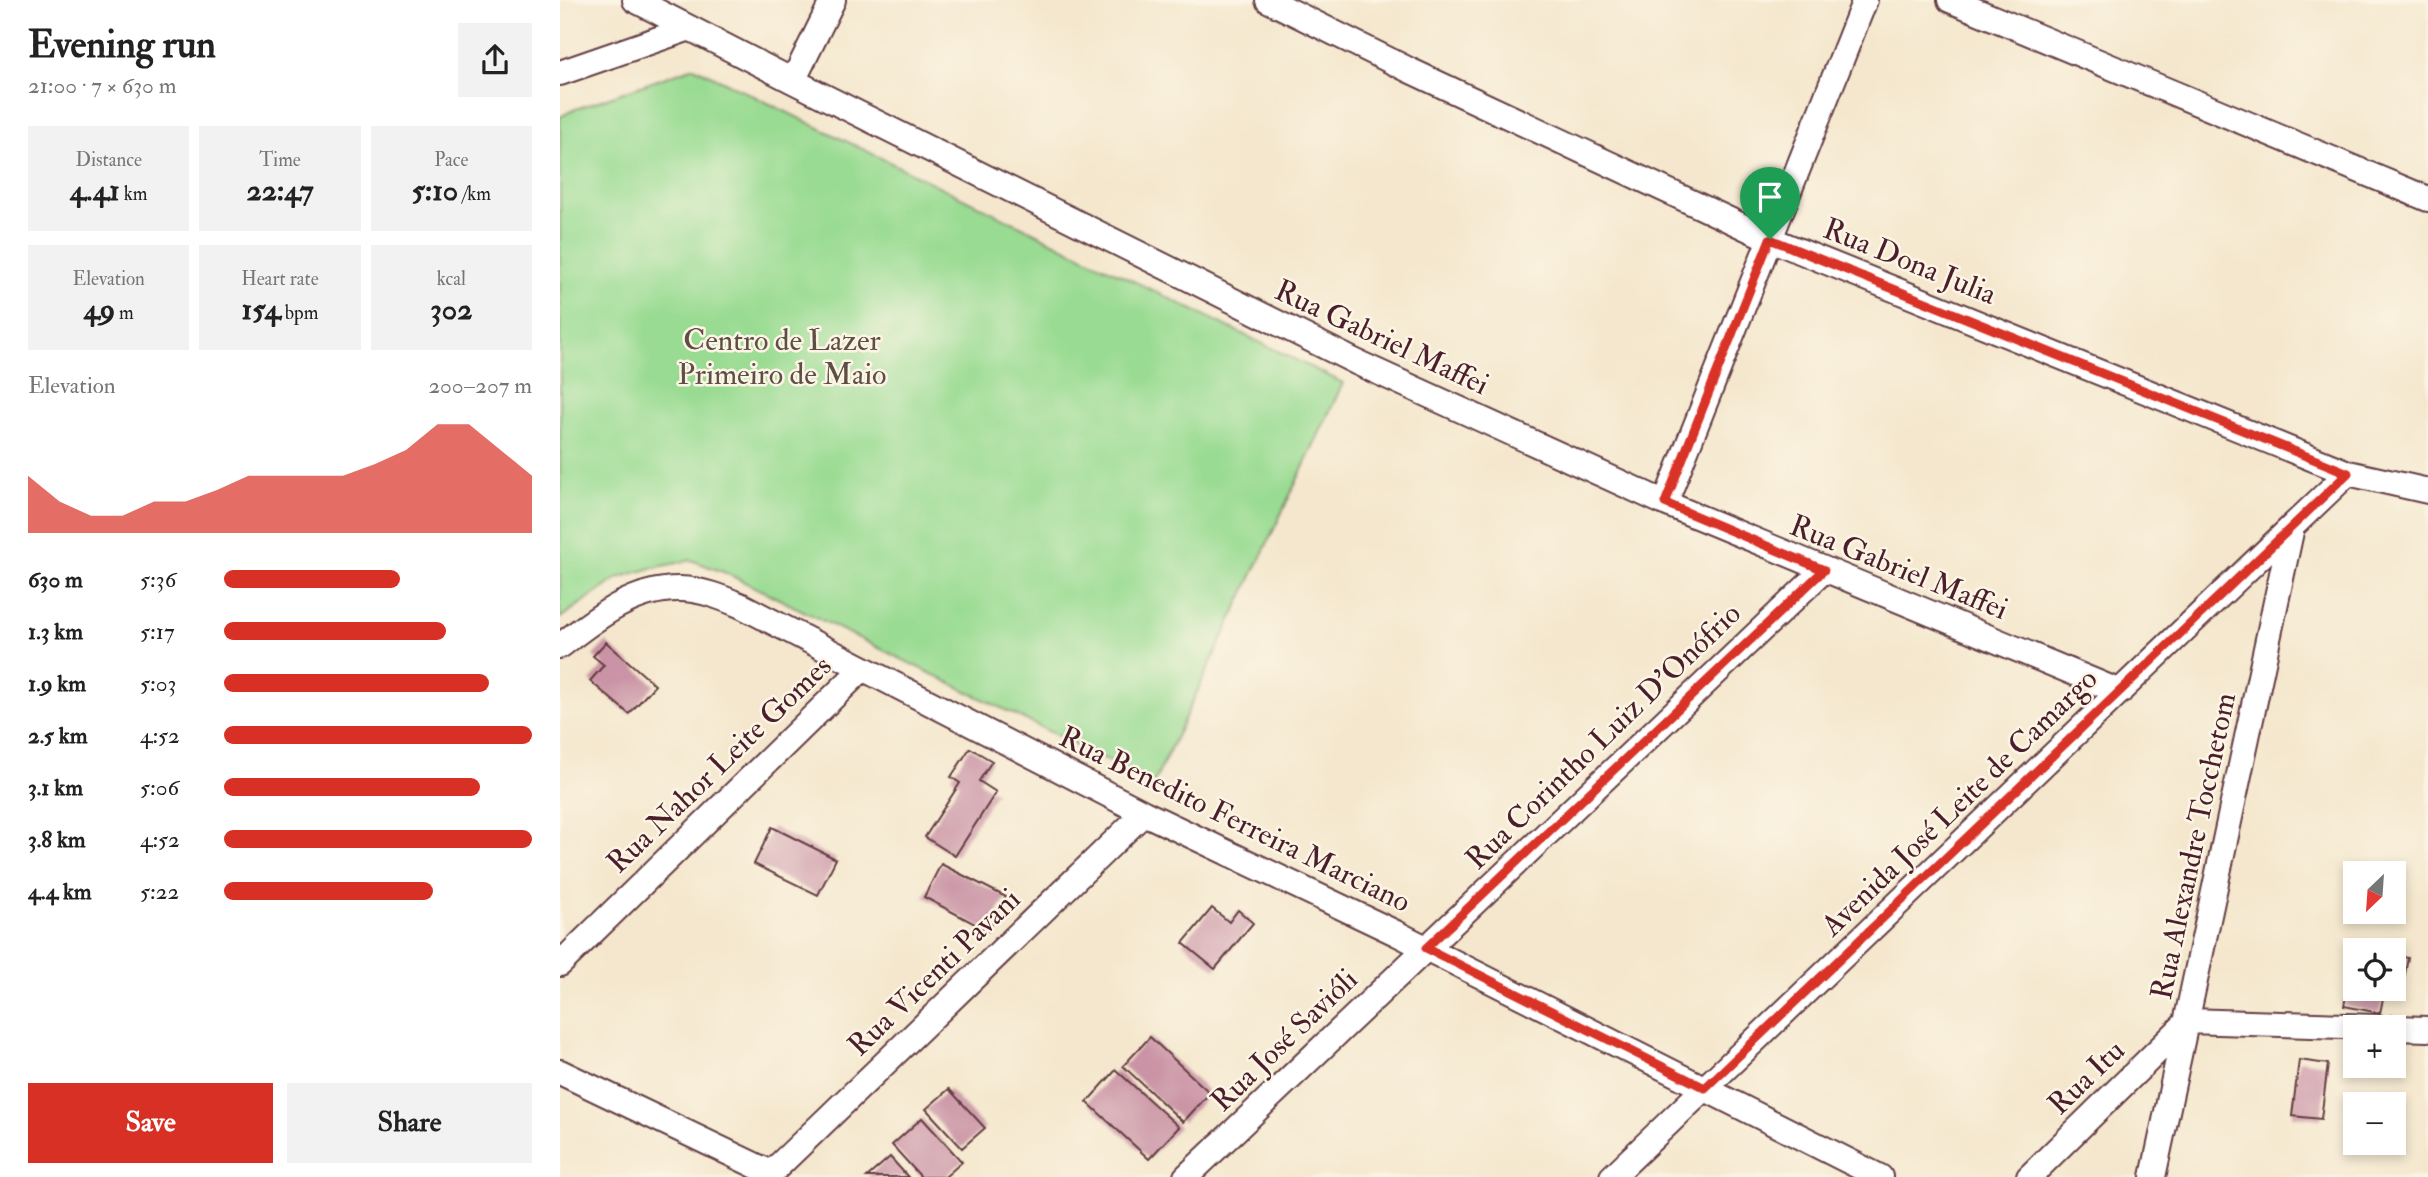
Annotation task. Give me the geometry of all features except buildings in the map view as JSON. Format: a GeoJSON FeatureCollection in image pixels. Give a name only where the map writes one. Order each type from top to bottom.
{"type":"FeatureCollection","features":[{"type":"Feature","properties":{"kind":"street","name":"Rua Gabriel Maffei"},"geometry":{"type":"LineString","coordinates":[[635,0],[793,82],[1356,362],[1665,503],[2120,692]]}},
{"type":"Feature","properties":{"kind":"street"},"geometry":{"type":"LineString","coordinates":[[793,82],[833,0]]}},
{"type":"Feature","properties":{"kind":"street","name":"Rua Dona Julia"},"geometry":{"type":"LineString","coordinates":[[1268,0],[1409,70],[1770,239],[2348,473],[2428,491]]}},
{"type":"Feature","properties":{"kind":"street"},"geometry":{"type":"LineString","coordinates":[[1665,503],[1866,0]]}},
{"type":"Feature","properties":{"kind":"street"},"geometry":{"type":"LineString","coordinates":[[1950,0],[2428,199]]}},
{"type":"Feature","properties":{"kind":"street"},"geometry":{"type":"LineString","coordinates":[[560,73],[690,28]]}},
{"type":"Feature","properties":{"kind":"street","name":"Avenida José Leite de Camargo"},"geometry":{"type":"LineString","coordinates":[[1612,1177],[2348,473]]}},
{"type":"Feature","properties":{"kind":"street","name":"Rua Alexandre Tocchetom"},"geometry":{"type":"LineString","coordinates":[[2153,1177],[2292,527]]}},
{"type":"Feature","properties":{"kind":"street","name":"Rua Corintho Luiz D'Onófrio"},"geometry":{"type":"LineString","coordinates":[[1426,948],[1824,570]]}},
{"type":"Feature","properties":{"kind":"street","name":"Rua Benedito Ferreira Marciano"},"geometry":{"type":"LineString","coordinates":[[560,646],[617,605],[658,592],[680,589],[715,595],[742,606],[1144,813],[1426,948],[1880,1177]]}},
{"type":"Feature","properties":{"kind":"street","name":"Rua Nahor Leite Gomes"},"geometry":{"type":"LineString","coordinates":[[560,964],[862,668]]}},
{"type":"Feature","properties":{"kind":"street","name":"Rua Vicenti Pavani"},"geometry":{"type":"LineString","coordinates":[[769,1175],[1144,813]]}},
{"type":"Feature","properties":{"kind":"street","name":"Rua José Savióli"},"geometry":{"type":"LineString","coordinates":[[1186,1177],[1426,948]]}},
{"type":"Feature","properties":{"kind":"street"},"geometry":{"type":"LineString","coordinates":[[2188,1021],[2343,1026]]}},
{"type":"Feature","properties":{"kind":"street","name":"Rua Itu"},"geometry":{"type":"LineString","coordinates":[[2029,1177],[2188,1021]]}},
{"type":"Feature","properties":{"kind":"street"},"geometry":{"type":"LineString","coordinates":[[2406,1028],[2428,1029]]}},
{"type":"Feature","properties":{"kind":"street"},"geometry":{"type":"LineString","coordinates":[[560,1072],[769,1175]]}},
{"type":"Feature","properties":{"kind":"green space","name":"Centro de Lazer Primeiro de Maio"},"geometry":{"type":"Polygon","coordinates":[[[694,67],[1343,383],[1154,783],[726,573],[691,560],[618,578],[560,618],[560,117],[694,67]]]}},
{"type":"Feature","properties":{"kind":"route"},"geometry":{"type":"LineString","coordinates":[[1770,239],[2250,431],[2348,473],[1705,1088],[1426,948],[1824,570],[1665,503],[1770,239]]}}]}
